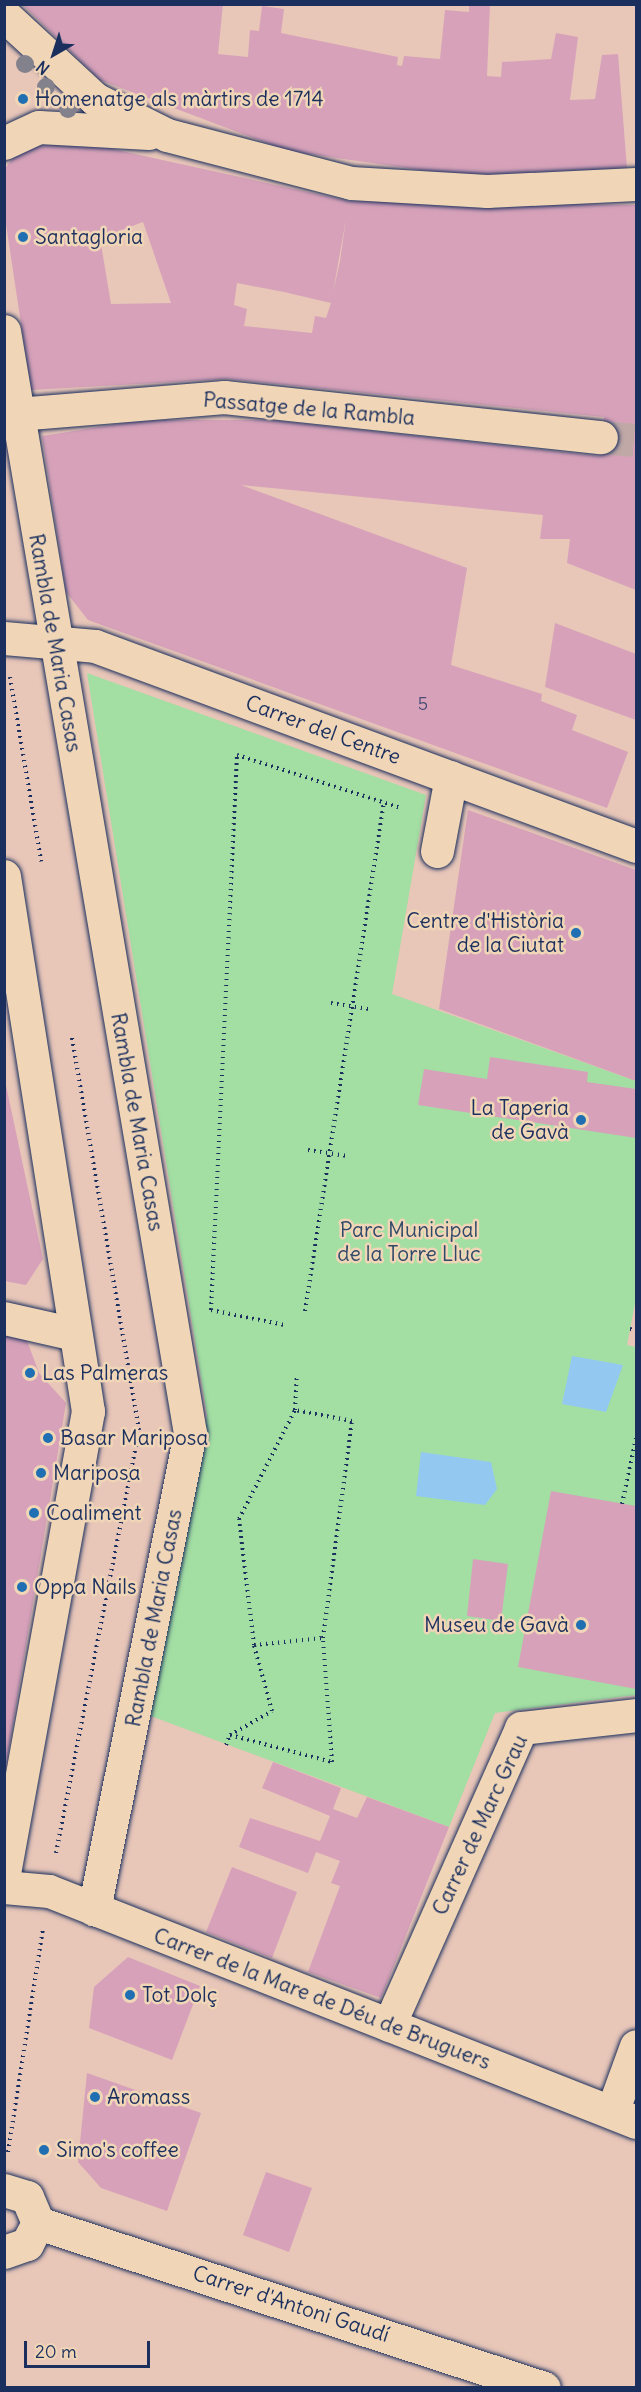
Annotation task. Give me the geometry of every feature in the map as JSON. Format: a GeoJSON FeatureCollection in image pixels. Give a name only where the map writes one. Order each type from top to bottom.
{"type":"FeatureCollection","features":[{"type":"Feature","properties":{"kind":"street"},"geometry":{"type":"LineString","coordinates":[[4,15],[92,113]]}},
{"type":"Feature","properties":{"kind":"street"},"geometry":{"type":"LineString","coordinates":[[4,143],[39,127],[92,113],[166,135],[351,183],[486,191],[636,183]]}},
{"type":"Feature","properties":{"kind":"street","name":"Rambla de Maria Casas"},"geometry":{"type":"LineString","coordinates":[[4,331],[190,1433],[94,1909]]}},
{"type":"Feature","properties":{"kind":"street","name":"Passatge de la Rambla"},"geometry":{"type":"LineString","coordinates":[[17,414],[224,397],[601,437]]}},
{"type":"Feature","properties":{"kind":"street","name":"Carrer del Centre"},"geometry":{"type":"LineString","coordinates":[[4,638],[55,640],[96,646],[636,846]]}},
{"type":"Feature","properties":{"kind":"street"},"geometry":{"type":"LineString","coordinates":[[437,851],[451,777]]}},
{"type":"Feature","properties":{"kind":"street"},"geometry":{"type":"LineString","coordinates":[[4,876],[88,1411],[4,1874]]}},
{"type":"Feature","properties":{"kind":"street"},"geometry":{"type":"LineString","coordinates":[[4,1318],[75,1334]]}},
{"type":"Feature","properties":{"kind":"street","name":"Carrer de Marc Grau"},"geometry":{"type":"LineString","coordinates":[[389,2025],[521,1728],[636,1715]]}},
{"type":"Feature","properties":{"kind":"street","name":"Carrer de la Mare de Déu de Bruguers"},"geometry":{"type":"LineString","coordinates":[[4,1887],[49,1891],[624,2117]]}},
{"type":"Feature","properties":{"kind":"street"},"geometry":{"type":"LineString","coordinates":[[624,2117],[636,2046]]}},
{"type":"Feature","properties":{"kind":"street"},"geometry":{"type":"LineString","coordinates":[[4,2190],[27,2197],[38,2223],[27,2244],[4,2252]]}},
{"type":"Feature","properties":{"kind":"street","name":"Carrer d'Antoni Gaudí"},"geometry":{"type":"LineString","coordinates":[[38,2223],[544,2388]]}},
{"type":"Feature","properties":{"kind":"path"},"geometry":{"type":"LineString","coordinates":[[211,1310],[237,755],[401,808]]}},
{"type":"Feature","properties":{"kind":"path"},"geometry":{"type":"LineString","coordinates":[[305,1311],[384,802],[394,756]]}},
{"type":"Feature","properties":{"kind":"path"},"geometry":{"type":"LineString","coordinates":[[331,1003],[370,1009]]}},
{"type":"Feature","properties":{"kind":"path"},"geometry":{"type":"LineString","coordinates":[[308,1150],[348,1156]]}},
{"type":"Feature","properties":{"kind":"path"},"geometry":{"type":"LineString","coordinates":[[630,1329],[636,1330]]}},
{"type":"Feature","properties":{"kind":"path"},"geometry":{"type":"LineString","coordinates":[[226,1745],[230,1735],[272,1712],[254,1645],[238,1519],[295,1410],[297,1376]]}},
{"type":"Feature","properties":{"kind":"path"},"geometry":{"type":"LineString","coordinates":[[230,1735],[332,1762],[323,1638],[352,1421],[295,1410]]}},
{"type":"Feature","properties":{"kind":"path"},"geometry":{"type":"LineString","coordinates":[[622,1504],[636,1438]]}},
{"type":"Feature","properties":{"kind":"path"},"geometry":{"type":"LineString","coordinates":[[254,1645],[323,1638]]}},
{"type":"Feature","properties":{"kind":"green space","name":"Parc Municipal de la Torre Lluc"},"geometry":{"type":"Polygon","coordinates":[[[87,673],[426,795],[392,994],[636,1081],[636,1298],[627,1345],[636,1347],[636,1695],[495,1713],[449,1827],[148,1715],[207,1415],[87,673]]]}},
{"type":"Feature","properties":{"kind":"water"},"geometry":{"type":"Polygon","coordinates":[[[572,1356],[623,1365],[606,1412],[562,1404],[572,1356]]]}},
{"type":"Feature","properties":{"kind":"water"},"geometry":{"type":"Polygon","coordinates":[[[421,1452],[491,1462],[497,1489],[485,1505],[416,1496],[421,1452]]]}},
{"type":"Feature","properties":{"kind":"building"},"geometry":{"type":"Polygon","coordinates":[[[22,4],[223,4],[218,54],[248,57],[250,30],[259,31],[262,6],[284,9],[281,33],[398,57],[397,65],[402,66],[404,56],[440,59],[445,10],[469,12],[469,4],[490,4],[487,76],[501,77],[502,62],[551,59],[556,33],[578,37],[570,100],[595,99],[602,55],[618,54],[627,169],[563,177],[456,175],[288,151],[100,80],[22,4]]]}},
{"type":"Feature","properties":{"kind":"building"},"geometry":{"type":"Polygon","coordinates":[[[85,143],[349,201],[636,205],[636,590],[567,563],[570,539],[540,539],[543,515],[241,485],[467,568],[451,665],[542,694],[541,701],[577,715],[572,730],[628,752],[607,808],[88,620],[66,592],[42,436],[143,420],[271,420],[599,456],[604,417],[227,379],[31,390],[4,211],[4,170],[15,155],[36,146],[85,143]],[[346,219],[333,292],[340,261],[346,219]],[[143,222],[100,238],[111,304],[171,303],[143,222]],[[237,283],[234,305],[247,309],[244,326],[312,333],[315,316],[326,318],[331,303],[237,283]]]}},
{"type":"Feature","properties":{"kind":"building"},"geometry":{"type":"Polygon","coordinates":[[[555,623],[636,654],[636,720],[545,687],[555,623]]]}},
{"type":"Feature","properties":{"kind":"building"},"geometry":{"type":"Polygon","coordinates":[[[468,810],[636,870],[636,1081],[439,1009],[468,810]]]}},
{"type":"Feature","properties":{"kind":"building"},"geometry":{"type":"Polygon","coordinates":[[[490,1057],[588,1072],[587,1082],[636,1089],[636,1138],[418,1105],[424,1069],[487,1079],[490,1057]]]}},
{"type":"Feature","properties":{"kind":"building"},"geometry":{"type":"Polygon","coordinates":[[[4,1076],[43,1259],[26,1285],[4,1281],[4,1076]]]}},
{"type":"Feature","properties":{"kind":"building"},"geometry":{"type":"Polygon","coordinates":[[[4,1333],[26,1338],[39,1373],[66,1403],[6,1766],[4,1333]]]}},
{"type":"Feature","properties":{"kind":"building","name":"Museu de Gavà"},"geometry":{"type":"Polygon","coordinates":[[[551,1491],[636,1506],[636,1689],[518,1667],[551,1491]]]}},
{"type":"Feature","properties":{"kind":"building"},"geometry":{"type":"Polygon","coordinates":[[[473,1559],[508,1564],[501,1621],[467,1616],[473,1559]]]}},
{"type":"Feature","properties":{"kind":"building"},"geometry":{"type":"Polygon","coordinates":[[[273,1762],[341,1788],[333,1809],[357,1818],[367,1797],[449,1827],[381,1998],[308,1972],[340,1886],[331,1883],[340,1861],[316,1852],[308,1873],[239,1847],[250,1818],[320,1841],[330,1816],[262,1788],[273,1762]]]}},
{"type":"Feature","properties":{"kind":"building"},"geometry":{"type":"Polygon","coordinates":[[[232,1867],[297,1892],[272,1958],[206,1932],[232,1867]]]}},
{"type":"Feature","properties":{"kind":"building"},"geometry":{"type":"Polygon","coordinates":[[[128,1957],[200,1986],[172,2060],[89,2028],[94,1987],[128,1957]]]}},
{"type":"Feature","properties":{"kind":"building"},"geometry":{"type":"Polygon","coordinates":[[[87,2073],[201,2113],[167,2211],[101,2188],[78,2162],[87,2073]]]}},
{"type":"Feature","properties":{"kind":"building"},"geometry":{"type":"Polygon","coordinates":[[[266,2172],[312,2188],[289,2252],[243,2235],[266,2172]]]}},
{"type":"Feature","properties":{"kind":"tunnel"},"geometry":{"type":"LineString","coordinates":[[601,437],[636,440]]}},
{"type":"Feature","properties":{"kind":"place","name":"Homenatge als màrtirs de 1714"},"geometry":{"type":"Point","coordinates":[23,99]}},
{"type":"Feature","properties":{"kind":"place","name":"Santagloria"},"geometry":{"type":"Point","coordinates":[23,237]}},
{"type":"Feature","properties":{"kind":"place","name":"Centre d'Història de la Ciutat"},"geometry":{"type":"Point","coordinates":[576,933]}},
{"type":"Feature","properties":{"kind":"place","name":"La Taperia de Gavà"},"geometry":{"type":"Point","coordinates":[581,1120]}},
{"type":"Feature","properties":{"kind":"place","name":"Las Palmeras"},"geometry":{"type":"Point","coordinates":[30,1373]}},
{"type":"Feature","properties":{"kind":"place","name":"Basar Mariposa"},"geometry":{"type":"Point","coordinates":[48,1438]}},
{"type":"Feature","properties":{"kind":"place","name":"Mariposa"},"geometry":{"type":"Point","coordinates":[41,1473]}},
{"type":"Feature","properties":{"kind":"place","name":"Coaliment"},"geometry":{"type":"Point","coordinates":[34,1513]}},
{"type":"Feature","properties":{"kind":"place","name":"Oppa Nails"},"geometry":{"type":"Point","coordinates":[22,1587]}},
{"type":"Feature","properties":{"kind":"place","name":"Museu de Gavà"},"geometry":{"type":"Point","coordinates":[581,1625]}},
{"type":"Feature","properties":{"kind":"place","name":"Tot Dolç"},"geometry":{"type":"Point","coordinates":[130,1995]}},
{"type":"Feature","properties":{"kind":"place","name":"Aromass"},"geometry":{"type":"Point","coordinates":[95,2097]}},
{"type":"Feature","properties":{"kind":"place","name":"Simo's coffee"},"geometry":{"type":"Point","coordinates":[44,2150]}}]}
